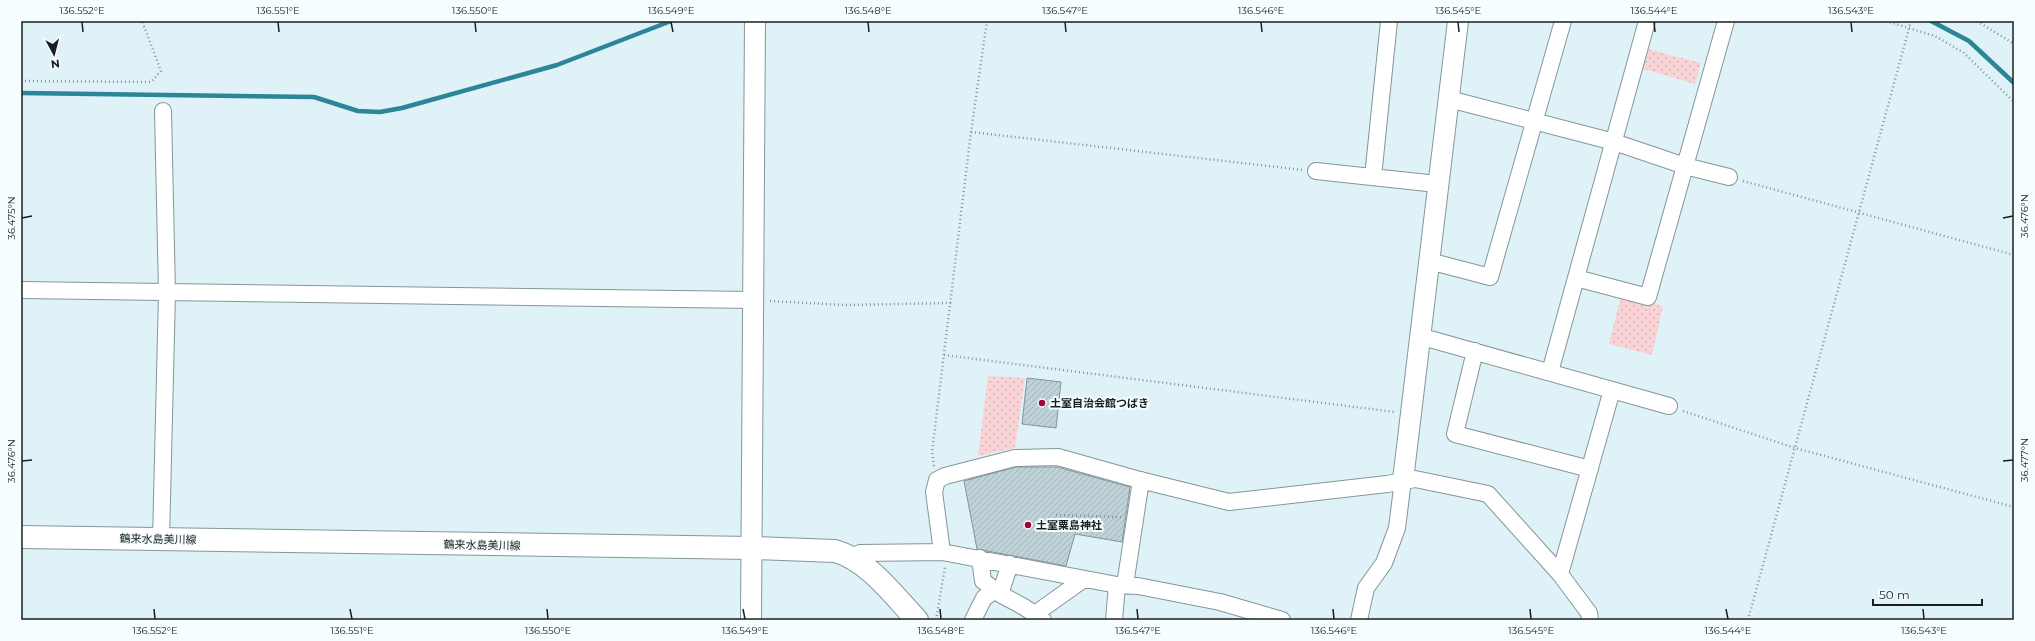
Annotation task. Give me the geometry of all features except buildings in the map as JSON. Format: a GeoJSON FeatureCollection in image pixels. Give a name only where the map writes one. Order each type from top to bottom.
{"type":"FeatureCollection","features":[{"type":"Feature","properties":{"kind":"main road","name":"鶴来水島美川線"},"geometry":{"type":"LineString","coordinates":[[21,537],[752,548],[835,552],[852,557],[864,565],[917,620]]}},
{"type":"Feature","properties":{"kind":"street"},"geometry":{"type":"LineString","coordinates":[[751,620],[755,21]]}},
{"type":"Feature","properties":{"kind":"street"},"geometry":{"type":"LineString","coordinates":[[1373,177],[1389,21]]}},
{"type":"Feature","properties":{"kind":"street"},"geometry":{"type":"LineString","coordinates":[[1359,620],[1366,588],[1384,563],[1397,528],[1437,184],[1458,21]]}},
{"type":"Feature","properties":{"kind":"street"},"geometry":{"type":"LineString","coordinates":[[1429,261],[1490,277],[1563,21]]}},
{"type":"Feature","properties":{"kind":"street"},"geometry":{"type":"LineString","coordinates":[[1550,372],[1648,21]]}},
{"type":"Feature","properties":{"kind":"street"},"geometry":{"type":"LineString","coordinates":[[1576,278],[1648,297],[1726,21]]}},
{"type":"Feature","properties":{"kind":"street"},"geometry":{"type":"LineString","coordinates":[[1449,99],[1614,142],[1685,166],[1729,177]]}},
{"type":"Feature","properties":{"kind":"street"},"geometry":{"type":"LineString","coordinates":[[161,540],[167,293],[163,111]]}},
{"type":"Feature","properties":{"kind":"street"},"geometry":{"type":"LineString","coordinates":[[1316,171],[1437,184]]}},
{"type":"Feature","properties":{"kind":"street"},"geometry":{"type":"LineString","coordinates":[[21,290],[753,300]]}},
{"type":"Feature","properties":{"kind":"street"},"geometry":{"type":"LineString","coordinates":[[1419,336],[1669,406]]}},
{"type":"Feature","properties":{"kind":"street"},"geometry":{"type":"LineString","coordinates":[[1475,351],[1455,434],[1590,470]]}},
{"type":"Feature","properties":{"kind":"street"},"geometry":{"type":"LineString","coordinates":[[1560,574],[1612,390]]}},
{"type":"Feature","properties":{"kind":"street"},"geometry":{"type":"LineString","coordinates":[[945,552],[934,492],[937,480],[944,476],[1015,458],[1058,457],[1229,502],[1387,484],[1415,478],[1488,494],[1560,574],[1589,613],[1590,620]]}},
{"type":"Feature","properties":{"kind":"street"},"geometry":{"type":"LineString","coordinates":[[1114,620],[1135,518],[1141,480]]}},
{"type":"Feature","properties":{"kind":"street"},"geometry":{"type":"LineString","coordinates":[[852,557],[860,554],[945,552],[1084,579],[1138,586],[1220,602],[1240,614],[1282,620]]}},
{"type":"Feature","properties":{"kind":"street"},"geometry":{"type":"LineString","coordinates":[[980,558],[983,581],[1039,617],[1084,579]]}},
{"type":"Feature","properties":{"kind":"street"},"geometry":{"type":"LineString","coordinates":[[973,620],[984,598],[998,592],[1010,564]]}},
{"type":"Feature","properties":{"kind":"path"},"geometry":{"type":"LineString","coordinates":[[21,81],[151,82],[161,71],[142,21]]}},
{"type":"Feature","properties":{"kind":"path"},"geometry":{"type":"LineString","coordinates":[[937,480],[932,452],[987,21]]}},
{"type":"Feature","properties":{"kind":"path"},"geometry":{"type":"LineString","coordinates":[[1886,21],[1935,36],[1964,53],[2014,102]]}},
{"type":"Feature","properties":{"kind":"path"},"geometry":{"type":"LineString","coordinates":[[1748,620],[1911,21]]}},
{"type":"Feature","properties":{"kind":"path"},"geometry":{"type":"LineString","coordinates":[[1977,21],[2014,44]]}},
{"type":"Feature","properties":{"kind":"path"},"geometry":{"type":"LineString","coordinates":[[972,132],[1316,171]]}},
{"type":"Feature","properties":{"kind":"path"},"geometry":{"type":"LineString","coordinates":[[1729,177],[2014,255]]}},
{"type":"Feature","properties":{"kind":"path"},"geometry":{"type":"LineString","coordinates":[[753,300],[845,305],[952,303]]}},
{"type":"Feature","properties":{"kind":"path"},"geometry":{"type":"LineString","coordinates":[[944,355],[1410,414]]}},
{"type":"Feature","properties":{"kind":"path"},"geometry":{"type":"LineString","coordinates":[[1669,406],[1795,448],[2014,507]]}},
{"type":"Feature","properties":{"kind":"path"},"geometry":{"type":"LineString","coordinates":[[1056,515],[1135,518]]}},
{"type":"Feature","properties":{"kind":"path"},"geometry":{"type":"LineString","coordinates":[[936,620],[945,552]]}},
{"type":"Feature","properties":{"kind":"shaded area"},"geometry":{"type":"Polygon","coordinates":[[[1644,48],[1701,63],[1695,84],[1640,68],[1644,48]]]}},
{"type":"Feature","properties":{"kind":"shaded area"},"geometry":{"type":"Polygon","coordinates":[[[1621,296],[1663,306],[1652,355],[1609,344],[1621,296]]]}},
{"type":"Feature","properties":{"kind":"shaded area"},"geometry":{"type":"Polygon","coordinates":[[[988,376],[1025,378],[1015,448],[978,456],[988,376]]]}},
{"type":"Feature","properties":{"kind":"waterway"},"geometry":{"type":"LineString","coordinates":[[21,93],[314,97],[358,111],[380,112],[402,108],[557,65],[671,21]]}},
{"type":"Feature","properties":{"kind":"waterway"},"geometry":{"type":"LineString","coordinates":[[1931,21],[1969,41],[2014,83]]}},
{"type":"Feature","properties":{"kind":"place","name":"土室自治会館つばき"},"geometry":{"type":"Point","coordinates":[1042,403]}},
{"type":"Feature","properties":{"kind":"place","name":"土室粟島神社"},"geometry":{"type":"Point","coordinates":[1028,525]}}]}
